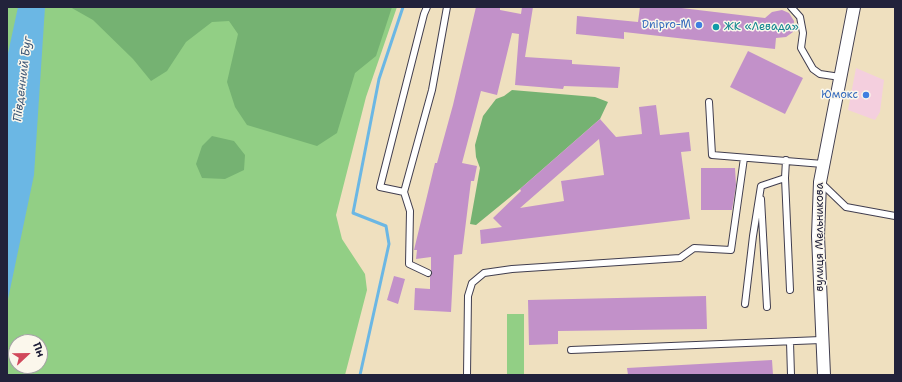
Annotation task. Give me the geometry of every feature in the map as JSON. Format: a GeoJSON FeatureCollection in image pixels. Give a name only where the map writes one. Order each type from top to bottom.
{"type":"FeatureCollection","features":[{"type":"Feature","properties":{"kind":"street","name":"вулиця Мельникова"},"geometry":{"type":"LineString","coordinates":[[824,375],[818,236],[820,182],[854,7]]}},
{"type":"Feature","properties":{"kind":"lane"},"geometry":{"type":"LineString","coordinates":[[404,192],[380,187],[427,7]]}},
{"type":"Feature","properties":{"kind":"lane"},"geometry":{"type":"LineString","coordinates":[[428,273],[409,264],[410,211],[404,192],[432,90],[447,7]]}},
{"type":"Feature","properties":{"kind":"lane"},"geometry":{"type":"LineString","coordinates":[[792,7],[800,17],[803,33],[801,48],[813,69],[820,74],[840,77]]}},
{"type":"Feature","properties":{"kind":"lane"},"geometry":{"type":"LineString","coordinates":[[709,102],[712,155],[823,164]]}},
{"type":"Feature","properties":{"kind":"lane"},"geometry":{"type":"LineString","coordinates":[[467,375],[468,296],[472,283],[484,273],[512,269],[680,258],[694,248],[731,250],[744,158]]}},
{"type":"Feature","properties":{"kind":"lane"},"geometry":{"type":"LineString","coordinates":[[786,160],[785,178],[790,290]]}},
{"type":"Feature","properties":{"kind":"lane"},"geometry":{"type":"LineString","coordinates":[[761,186],[785,178]]}},
{"type":"Feature","properties":{"kind":"lane"},"geometry":{"type":"LineString","coordinates":[[820,182],[846,207],[895,216]]}},
{"type":"Feature","properties":{"kind":"lane"},"geometry":{"type":"LineString","coordinates":[[745,304],[753,236],[761,186]]}},
{"type":"Feature","properties":{"kind":"lane"},"geometry":{"type":"LineString","coordinates":[[761,186],[767,307]]}},
{"type":"Feature","properties":{"kind":"lane"},"geometry":{"type":"LineString","coordinates":[[571,350],[822,340]]}},
{"type":"Feature","properties":{"kind":"lane"},"geometry":{"type":"LineString","coordinates":[[790,342],[791,375]]}},
{"type":"Feature","properties":{"kind":"shaded area","name":"Юмокс"},"geometry":{"type":"Polygon","coordinates":[[[856,68],[884,80],[880,112],[875,120],[848,110],[856,68]]]}},
{"type":"Feature","properties":{"kind":"green space"},"geometry":{"type":"Polygon","coordinates":[[[7,7],[397,7],[366,97],[336,215],[342,239],[365,274],[367,290],[345,375],[7,375],[7,7]]]}},
{"type":"Feature","properties":{"kind":"green space"},"geometry":{"type":"Polygon","coordinates":[[[70,7],[392,7],[376,56],[355,73],[337,133],[317,146],[247,125],[235,107],[227,82],[238,34],[229,21],[212,22],[186,42],[167,71],[151,81],[133,59],[93,20],[70,7]]]}},
{"type":"Feature","properties":{"kind":"green space"},"geometry":{"type":"Polygon","coordinates":[[[512,90],[595,97],[608,102],[600,119],[520,189],[476,225],[470,224],[480,168],[476,157],[475,145],[483,116],[496,99],[504,96],[512,90]]]}},
{"type":"Feature","properties":{"kind":"green space"},"geometry":{"type":"Polygon","coordinates":[[[212,136],[234,141],[245,155],[244,170],[225,179],[202,178],[196,164],[202,146],[212,136]]]}},
{"type":"Feature","properties":{"kind":"green space"},"geometry":{"type":"Polygon","coordinates":[[[507,314],[524,314],[524,375],[507,375],[507,314]]]}},
{"type":"Feature","properties":{"kind":"water","name":"Південний Буг"},"geometry":{"type":"Polygon","coordinates":[[[18,7],[45,7],[34,175],[7,304],[7,58],[18,7]]]}},
{"type":"Feature","properties":{"kind":"building"},"geometry":{"type":"Polygon","coordinates":[[[476,7],[494,7],[500,8],[500,10],[521,14],[522,7],[533,7],[525,57],[572,60],[572,64],[620,67],[618,88],[564,86],[563,89],[515,85],[519,34],[512,33],[497,95],[481,91],[462,163],[477,166],[474,181],[471,181],[462,254],[454,255],[451,312],[414,310],[415,288],[430,289],[430,277],[432,273],[431,257],[416,259],[417,250],[414,250],[435,163],[437,163],[453,105],[476,7]]]}},
{"type":"Feature","properties":{"kind":"building","name":"ЖК «Левада»"},"geometry":{"type":"Polygon","coordinates":[[[640,7],[673,7],[765,18],[772,12],[782,10],[789,13],[794,21],[793,32],[786,37],[776,38],[775,49],[624,32],[624,39],[576,34],[577,16],[638,22],[640,7]]]}},
{"type":"Feature","properties":{"kind":"building"},"geometry":{"type":"Polygon","coordinates":[[[748,51],[803,78],[785,114],[730,87],[748,51]]]}},
{"type":"Feature","properties":{"kind":"building"},"geometry":{"type":"Polygon","coordinates":[[[656,105],[660,135],[689,132],[691,151],[681,152],[690,219],[481,244],[480,230],[502,227],[493,218],[521,191],[520,189],[600,119],[616,137],[642,134],[639,107],[656,105]],[[599,139],[520,208],[564,201],[561,181],[604,175],[599,139]]]}},
{"type":"Feature","properties":{"kind":"building"},"geometry":{"type":"Polygon","coordinates":[[[701,168],[735,168],[736,185],[732,210],[701,210],[701,168]]]}},
{"type":"Feature","properties":{"kind":"building"},"geometry":{"type":"Polygon","coordinates":[[[394,276],[405,279],[398,304],[387,300],[394,276]]]}},
{"type":"Feature","properties":{"kind":"building"},"geometry":{"type":"Polygon","coordinates":[[[706,296],[707,329],[558,331],[558,344],[529,345],[528,300],[706,296]]]}},
{"type":"Feature","properties":{"kind":"building"},"geometry":{"type":"Polygon","coordinates":[[[772,360],[773,375],[628,375],[627,368],[772,360]]]}},
{"type":"Feature","properties":{"kind":"waterway"},"geometry":{"type":"LineString","coordinates":[[360,375],[389,244],[386,226],[353,213],[379,79],[403,7]]}},
{"type":"Feature","properties":{"kind":"place","name":"Dnipro-M"},"geometry":{"type":"Point","coordinates":[699,25]}},
{"type":"Feature","properties":{"kind":"place","name":"ЖК «Левада»"},"geometry":{"type":"Point","coordinates":[716,27]}},
{"type":"Feature","properties":{"kind":"place","name":"Юмокс"},"geometry":{"type":"Point","coordinates":[866,95]}}]}
